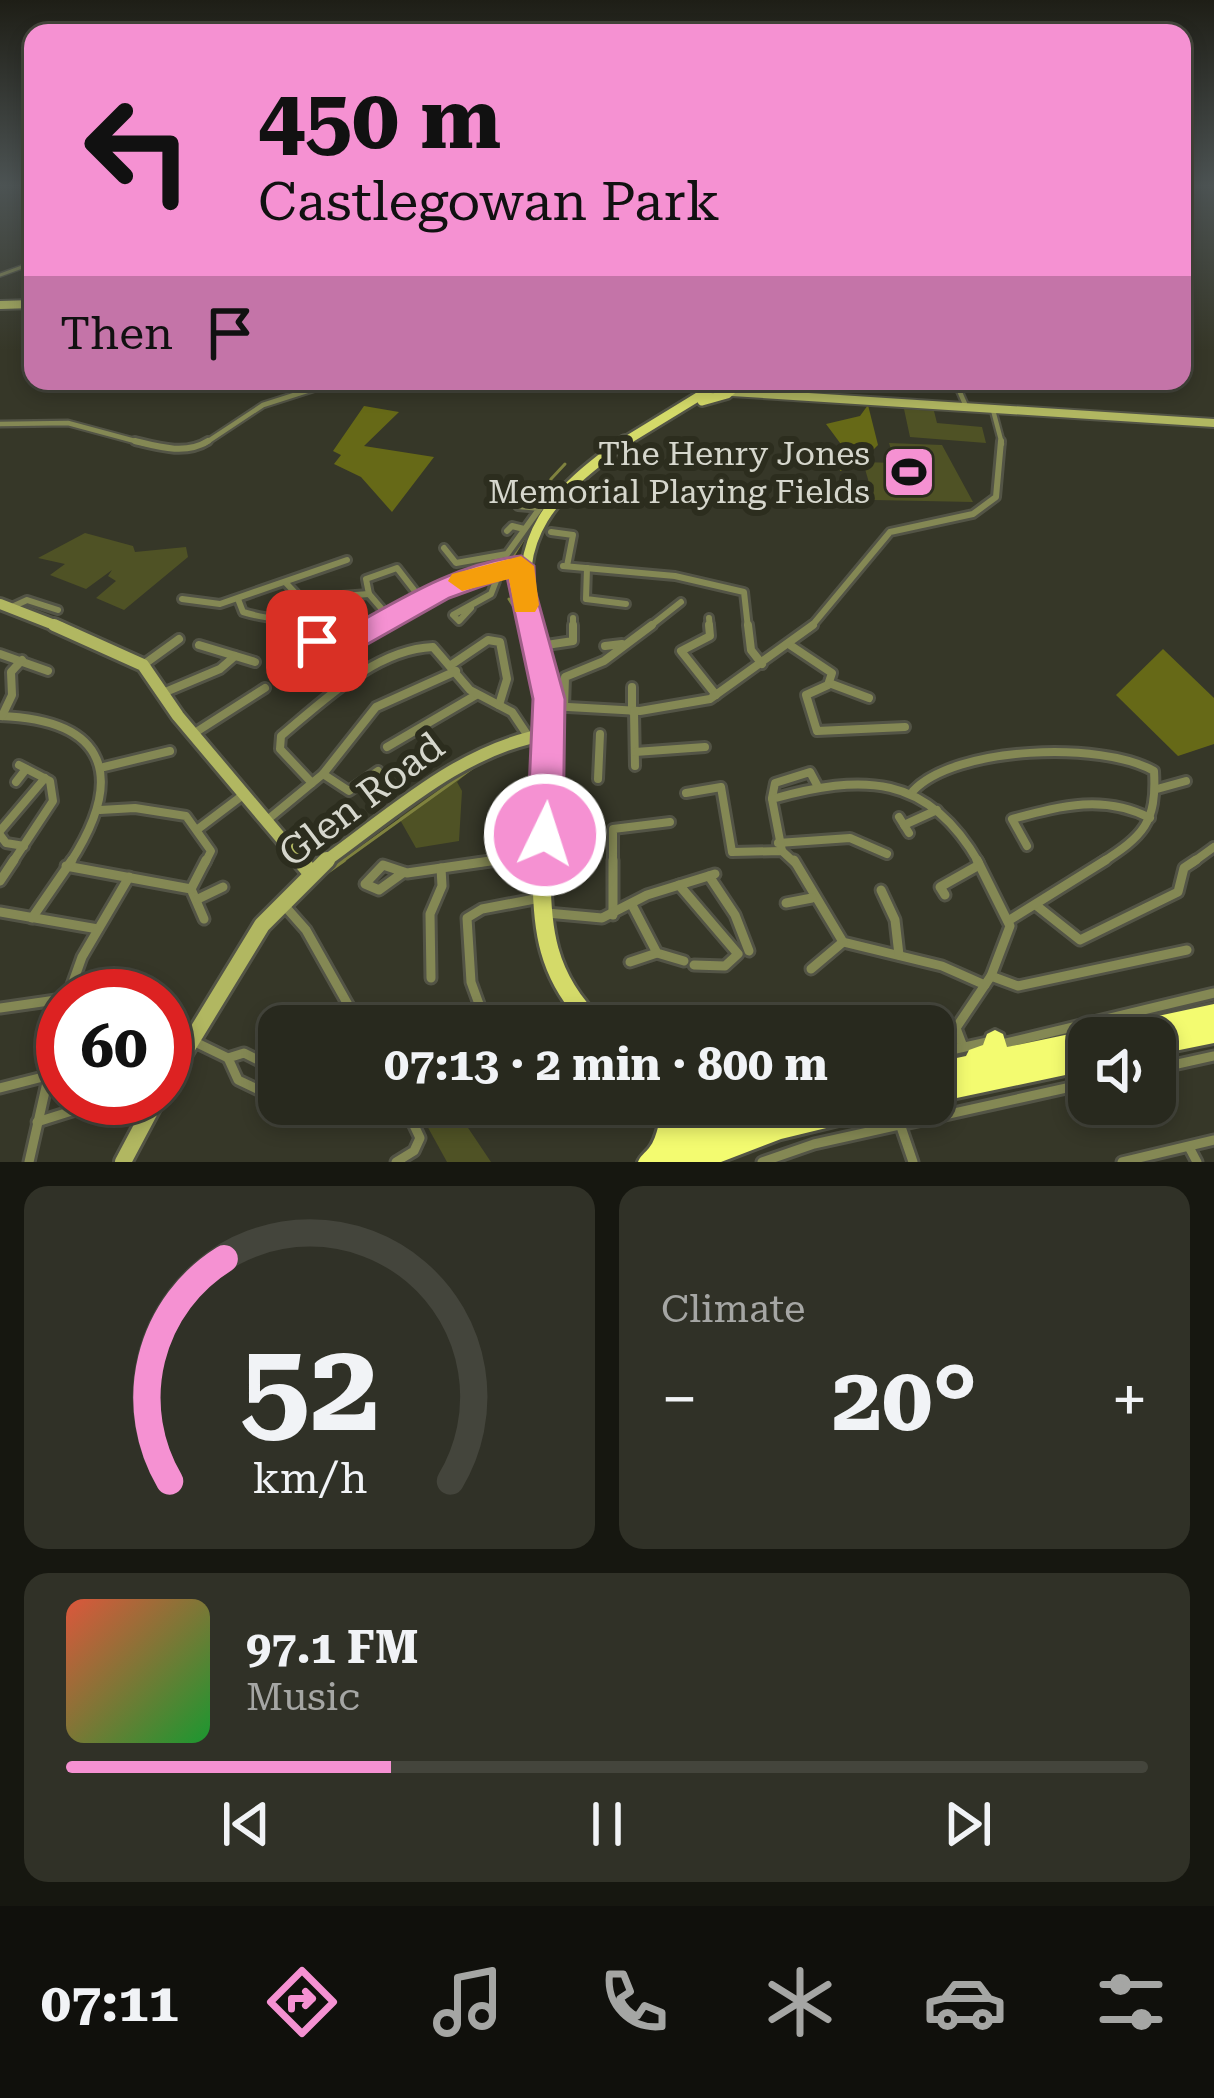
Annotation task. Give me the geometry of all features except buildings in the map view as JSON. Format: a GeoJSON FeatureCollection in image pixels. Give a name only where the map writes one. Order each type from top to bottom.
{"type":"FeatureCollection","features":[{"type":"Feature","properties":{"kind":"highway"},"geometry":{"type":"LineString","coordinates":[[1176,1024],[1214,1016]]}},
{"type":"Feature","properties":{"kind":"highway"},"geometry":{"type":"LineString","coordinates":[[1176,1039],[1214,1031]]}},
{"type":"Feature","properties":{"kind":"highway"},"geometry":{"type":"LineString","coordinates":[[954,1065],[1068,1045]]}},
{"type":"Feature","properties":{"kind":"highway"},"geometry":{"type":"LineString","coordinates":[[954,1080],[1006,1054],[1068,1057]]}},
{"type":"Feature","properties":{"kind":"highway"},"geometry":{"type":"LineString","coordinates":[[692,1142],[740,1125]]}},
{"type":"Feature","properties":{"kind":"highway"},"geometry":{"type":"LineString","coordinates":[[692,1142],[785,1125]]}},
{"type":"Feature","properties":{"kind":"highway"},"geometry":{"type":"LineString","coordinates":[[692,1142],[734,1149],[844,1125]]}},
{"type":"Feature","properties":{"kind":"main road"},"geometry":{"type":"LineString","coordinates":[[575,1005],[552,969],[544,905],[551,734],[557,707],[521,590],[521,566],[552,502],[681,406],[723,390]]}},
{"type":"Feature","properties":{"kind":"street"},"geometry":{"type":"LineString","coordinates":[[0,424],[68,423],[165,449],[199,447],[263,405],[310,390]]}},
{"type":"Feature","properties":{"kind":"street"},"geometry":{"type":"LineString","coordinates":[[712,390],[760,398],[965,404],[1214,423]]}},
{"type":"Feature","properties":{"kind":"street"},"geometry":{"type":"LineString","coordinates":[[745,390],[760,398]]}},
{"type":"Feature","properties":{"kind":"street"},"geometry":{"type":"LineString","coordinates":[[959,390],[965,404]]}},
{"type":"Feature","properties":{"kind":"street"},"geometry":{"type":"LineString","coordinates":[[681,602],[598,665],[565,677],[557,707],[633,711],[689,706],[716,695],[790,645],[892,530],[973,514],[996,497],[1003,442],[991,406]]}},
{"type":"Feature","properties":{"kind":"street"},"geometry":{"type":"LineString","coordinates":[[443,548],[456,563],[507,554],[540,508],[518,506]]}},
{"type":"Feature","properties":{"kind":"street"},"geometry":{"type":"LineString","coordinates":[[507,531],[512,526],[525,529]]}},
{"type":"Feature","properties":{"kind":"street"},"geometry":{"type":"LineString","coordinates":[[551,532],[573,535],[565,566],[675,576],[744,592],[751,650],[762,664]]}},
{"type":"Feature","properties":{"kind":"street"},"geometry":{"type":"LineString","coordinates":[[471,608],[494,591],[476,557]]}},
{"type":"Feature","properties":{"kind":"street"},"geometry":{"type":"LineString","coordinates":[[182,599],[194,605],[214,605],[347,560]]}},
{"type":"Feature","properties":{"kind":"street"},"geometry":{"type":"LineString","coordinates":[[317,637],[343,646],[421,599],[487,571],[521,566]]}},
{"type":"Feature","properties":{"kind":"street"},"geometry":{"type":"LineString","coordinates":[[388,616],[369,594],[367,579],[397,568],[421,599]]}},
{"type":"Feature","properties":{"kind":"street"},"geometry":{"type":"LineString","coordinates":[[587,568],[586,598],[623,605]]}},
{"type":"Feature","properties":{"kind":"street"},"geometry":{"type":"LineString","coordinates":[[286,583],[294,596],[369,594]]}},
{"type":"Feature","properties":{"kind":"street"},"geometry":{"type":"LineString","coordinates":[[238,599],[243,612],[274,621],[296,614],[311,598]]}},
{"type":"Feature","properties":{"kind":"street"},"geometry":{"type":"LineString","coordinates":[[5,606],[27,600],[58,610]]}},
{"type":"Feature","properties":{"kind":"street"},"geometry":{"type":"LineString","coordinates":[[5,606],[111,646],[143,665],[193,734],[310,872]]}},
{"type":"Feature","properties":{"kind":"street"},"geometry":{"type":"LineString","coordinates":[[540,646],[572,641],[573,618]]}},
{"type":"Feature","properties":{"kind":"street"},"geometry":{"type":"LineString","coordinates":[[707,620],[710,636],[677,654],[716,695]]}},
{"type":"Feature","properties":{"kind":"street"},"geometry":{"type":"LineString","coordinates":[[143,665],[179,639]]}},
{"type":"Feature","properties":{"kind":"street"},"geometry":{"type":"LineString","coordinates":[[266,821],[323,774],[376,707],[453,668],[488,640],[500,642],[507,679],[499,705]]}},
{"type":"Feature","properties":{"kind":"street"},"geometry":{"type":"LineString","coordinates":[[605,646],[625,643]]}},
{"type":"Feature","properties":{"kind":"street"},"geometry":{"type":"LineString","coordinates":[[199,645],[255,662]]}},
{"type":"Feature","properties":{"kind":"street"},"geometry":{"type":"LineString","coordinates":[[312,783],[280,749],[285,733],[387,660],[428,645],[476,695],[512,712],[528,736]]}},
{"type":"Feature","properties":{"kind":"street"},"geometry":{"type":"LineString","coordinates":[[790,645],[830,669],[830,683]]}},
{"type":"Feature","properties":{"kind":"street"},"geometry":{"type":"LineString","coordinates":[[0,654],[48,671]]}},
{"type":"Feature","properties":{"kind":"street"},"geometry":{"type":"LineString","coordinates":[[163,693],[214,672],[235,656]]}},
{"type":"Feature","properties":{"kind":"street"},"geometry":{"type":"LineString","coordinates":[[22,660],[11,672],[12,695],[1,716],[34,719],[81,739],[94,748],[104,767],[100,810],[32,918]]}},
{"type":"Feature","properties":{"kind":"street"},"geometry":{"type":"LineString","coordinates":[[869,698],[830,683],[806,695],[817,734],[905,727]]}},
{"type":"Feature","properties":{"kind":"street"},"geometry":{"type":"LineString","coordinates":[[632,687],[635,766]]}},
{"type":"Feature","properties":{"kind":"street"},"geometry":{"type":"LineString","coordinates":[[193,734],[265,688]]}},
{"type":"Feature","properties":{"kind":"street"},"geometry":{"type":"LineString","coordinates":[[388,747],[476,695]]}},
{"type":"Feature","properties":{"kind":"street","name":"Glen Road"},"geometry":{"type":"LineString","coordinates":[[193,1043],[227,981],[280,902],[310,872],[471,758],[528,736],[551,734]]}},
{"type":"Feature","properties":{"kind":"street"},"geometry":{"type":"LineString","coordinates":[[598,779],[600,734]]}},
{"type":"Feature","properties":{"kind":"street"},"geometry":{"type":"LineString","coordinates":[[635,752],[705,747]]}},
{"type":"Feature","properties":{"kind":"street"},"geometry":{"type":"LineString","coordinates":[[104,767],[170,751]]}},
{"type":"Feature","properties":{"kind":"street"},"geometry":{"type":"LineString","coordinates":[[913,791],[950,766],[1090,756],[1144,762],[1154,771],[1157,789],[1139,838],[1009,921],[988,980],[956,1028],[962,1044]]}},
{"type":"Feature","properties":{"kind":"street"},"geometry":{"type":"LineString","coordinates":[[0,881],[51,808],[53,788],[45,778],[22,767],[16,782]]}},
{"type":"Feature","properties":{"kind":"street"},"geometry":{"type":"LineString","coordinates":[[323,774],[344,791],[378,771]]}},
{"type":"Feature","properties":{"kind":"street"},"geometry":{"type":"LineString","coordinates":[[25,846],[6,843],[0,833],[45,778]]}},
{"type":"Feature","properties":{"kind":"street"},"geometry":{"type":"LineString","coordinates":[[1009,921],[979,865],[938,810],[913,791],[868,779],[817,785],[772,799],[780,847],[800,865],[813,898],[843,942],[1018,986],[1187,950]]}},
{"type":"Feature","properties":{"kind":"street"},"geometry":{"type":"LineString","coordinates":[[1157,789],[1186,781]]}},
{"type":"Feature","properties":{"kind":"street"},"geometry":{"type":"LineString","coordinates":[[686,794],[726,786],[732,852],[850,838],[887,854]]}},
{"type":"Feature","properties":{"kind":"street"},"geometry":{"type":"LineString","coordinates":[[198,829],[243,795]]}},
{"type":"Feature","properties":{"kind":"street"},"geometry":{"type":"LineString","coordinates":[[1028,846],[1012,819],[1102,800],[1126,803],[1150,818]]}},
{"type":"Feature","properties":{"kind":"street"},"geometry":{"type":"LineString","coordinates":[[100,810],[181,814],[198,829],[211,851],[191,889]]}},
{"type":"Feature","properties":{"kind":"street"},"geometry":{"type":"LineString","coordinates":[[904,825],[938,810]]}},
{"type":"Feature","properties":{"kind":"street"},"geometry":{"type":"LineString","coordinates":[[613,915],[613,829],[670,822]]}},
{"type":"Feature","properties":{"kind":"street"},"geometry":{"type":"LineString","coordinates":[[1037,906],[1066,935],[1080,940],[1178,892],[1183,871],[1214,847]]}},
{"type":"Feature","properties":{"kind":"street"},"geometry":{"type":"LineString","coordinates":[[404,872],[544,853]]}},
{"type":"Feature","properties":{"kind":"street"},"geometry":{"type":"LineString","coordinates":[[940,887],[979,865]]}},
{"type":"Feature","properties":{"kind":"street"},"geometry":{"type":"LineString","coordinates":[[66,866],[191,889],[204,919]]}},
{"type":"Feature","properties":{"kind":"street"},"geometry":{"type":"LineString","coordinates":[[431,978],[430,914],[442,886],[441,868]]}},
{"type":"Feature","properties":{"kind":"street"},"geometry":{"type":"LineString","coordinates":[[479,1005],[471,982],[467,918],[482,908],[544,905],[602,919],[712,875],[749,951]]}},
{"type":"Feature","properties":{"kind":"street"},"geometry":{"type":"LineString","coordinates":[[79,969],[129,878]]}},
{"type":"Feature","properties":{"kind":"street"},"geometry":{"type":"LineString","coordinates":[[630,962],[657,953],[689,963],[725,966],[738,954],[679,885]]}},
{"type":"Feature","properties":{"kind":"street"},"geometry":{"type":"LineString","coordinates":[[198,899],[223,886]]}},
{"type":"Feature","properties":{"kind":"street"},"geometry":{"type":"LineString","coordinates":[[880,890],[895,920],[899,956]]}},
{"type":"Feature","properties":{"kind":"street"},"geometry":{"type":"LineString","coordinates":[[786,903],[813,898]]}},
{"type":"Feature","properties":{"kind":"street"},"geometry":{"type":"LineString","coordinates":[[280,902],[306,930],[348,1005]]}},
{"type":"Feature","properties":{"kind":"street"},"geometry":{"type":"LineString","coordinates":[[632,905],[657,953]]}},
{"type":"Feature","properties":{"kind":"street"},"geometry":{"type":"LineString","coordinates":[[0,912],[98,929]]}},
{"type":"Feature","properties":{"kind":"street"},"geometry":{"type":"LineString","coordinates":[[812,969],[843,942]]}},
{"type":"Feature","properties":{"kind":"street"},"geometry":{"type":"LineString","coordinates":[[954,1047],[962,1044],[1006,1054],[1214,993]]}},
{"type":"Feature","properties":{"kind":"street"},"geometry":{"type":"LineString","coordinates":[[0,1007],[36,1002]]}},
{"type":"Feature","properties":{"kind":"street"},"geometry":{"type":"LineString","coordinates":[[193,1043],[228,1058],[244,1053],[272,1067],[271,1085],[261,1091],[248,1086],[232,1074],[228,1058]]}},
{"type":"Feature","properties":{"kind":"street"},"geometry":{"type":"LineString","coordinates":[[1176,1064],[1214,1056]]}},
{"type":"Feature","properties":{"kind":"street"},"geometry":{"type":"LineString","coordinates":[[0,1088],[36,1079]]}},
{"type":"Feature","properties":{"kind":"street"},"geometry":{"type":"LineString","coordinates":[[954,1105],[1068,1086]]}},
{"type":"Feature","properties":{"kind":"street"},"geometry":{"type":"LineString","coordinates":[[29,1162],[37,1125]]}},
{"type":"Feature","properties":{"kind":"street"},"geometry":{"type":"LineString","coordinates":[[123,1162],[143,1125]]}},
{"type":"Feature","properties":{"kind":"street"},"geometry":{"type":"LineString","coordinates":[[396,1162],[414,1151],[420,1138],[414,1125]]}},
{"type":"Feature","properties":{"kind":"street"},"geometry":{"type":"LineString","coordinates":[[762,1162],[865,1125]]}},
{"type":"Feature","properties":{"kind":"street"},"geometry":{"type":"LineString","coordinates":[[899,1125],[913,1162]]}},
{"type":"Feature","properties":{"kind":"street"},"geometry":{"type":"LineString","coordinates":[[1122,1162],[1214,1140]]}},
{"type":"Feature","properties":{"kind":"street"},"geometry":{"type":"LineString","coordinates":[[1189,1147],[1197,1162]]}},
{"type":"Feature","properties":{"kind":"green space"},"geometry":{"type":"Polygon","coordinates":[[[904,409],[934,411],[937,423],[982,427],[986,443],[910,437],[904,409]]]}},
{"type":"Feature","properties":{"kind":"green space","name":"The Henry Jones Memorial Playing Fields"},"geometry":{"type":"Polygon","coordinates":[[[889,443],[942,445],[973,502],[874,500],[863,462],[895,463],[889,443]]]}},
{"type":"Feature","properties":{"kind":"green space"},"geometry":{"type":"Polygon","coordinates":[[[85,533],[133,546],[135,552],[186,547],[188,557],[124,610],[96,598],[116,581],[108,576],[112,570],[86,589],[50,575],[65,564],[38,558],[85,533]]]}},
{"type":"Feature","properties":{"kind":"green space"},"geometry":{"type":"Polygon","coordinates":[[[489,754],[457,782],[462,791],[459,841],[416,848],[399,818],[489,754]]]}},
{"type":"Feature","properties":{"kind":"green space"},"geometry":{"type":"Polygon","coordinates":[[[427,1125],[466,1125],[491,1162],[447,1162],[427,1125]]]}},
{"type":"Feature","properties":{"kind":"shaded area"},"geometry":{"type":"Polygon","coordinates":[[[868,405],[878,445],[859,464],[840,471],[839,457],[846,451],[826,424],[860,416],[868,405]]]}},
{"type":"Feature","properties":{"kind":"shaded area"},"geometry":{"type":"Polygon","coordinates":[[[364,406],[399,412],[364,446],[434,457],[392,512],[361,477],[334,464],[341,455],[333,451],[364,406]]]}},
{"type":"Feature","properties":{"kind":"shaded area"},"geometry":{"type":"Polygon","coordinates":[[[1163,649],[1214,698],[1214,744],[1178,756],[1116,695],[1163,649]]]}},
{"type":"Feature","properties":{"kind":"waterway"},"geometry":{"type":"LineString","coordinates":[[548,494],[551,479],[565,464]]}},
{"type":"Feature","properties":{"kind":"waterway"},"geometry":{"type":"LineString","coordinates":[[513,556],[537,517]]}},
{"type":"Feature","properties":{"kind":"waterway"},"geometry":{"type":"LineString","coordinates":[[509,599],[516,610]]}},
{"type":"Feature","properties":{"kind":"waterway"},"geometry":{"type":"LineString","coordinates":[[340,863],[482,761]]}},
{"type":"Feature","properties":{"kind":"waterway"},"geometry":{"type":"LineString","coordinates":[[320,877],[344,860]]}},
{"type":"Feature","properties":{"kind":"slow traffic"},"geometry":{"type":"LineString","coordinates":[[462,581],[521,566],[525,605]]}},
{"type":"Feature","properties":{"kind":"place","name":"The Henry Jones Memorial Playing Fields"},"geometry":{"type":"Point","coordinates":[909,472]}},
{"type":"Feature","properties":{"kind":"route"},"geometry":{"type":"LineString","coordinates":[[317,641],[321,636],[343,646],[403,607],[491,570],[521,566],[521,590],[540,646],[549,699],[551,764],[545,835]]}}]}
